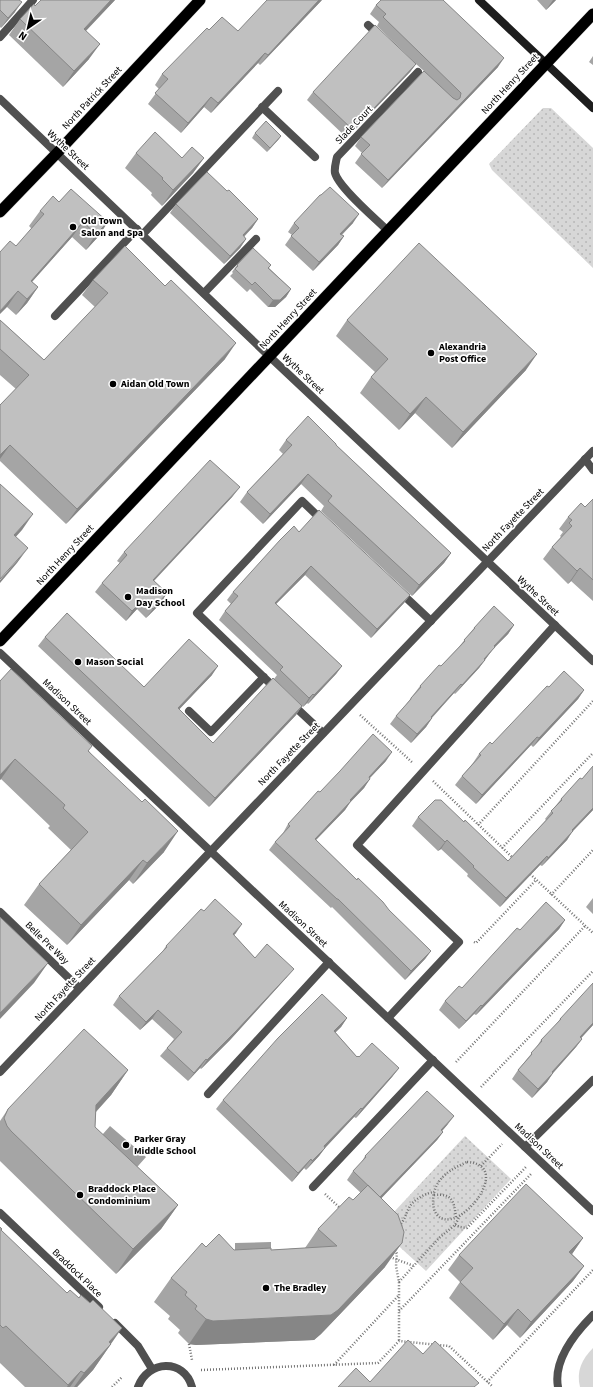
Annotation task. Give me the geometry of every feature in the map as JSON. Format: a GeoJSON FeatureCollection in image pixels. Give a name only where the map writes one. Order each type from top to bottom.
{"type":"FeatureCollection","features":[{"type":"Feature","properties":{"kind":"highway","name":"North Patrick Street"},"geometry":{"type":"LineString","coordinates":[[0,212],[200,0]]}},
{"type":"Feature","properties":{"kind":"highway","name":"North Henry Street"},"geometry":{"type":"LineString","coordinates":[[0,642],[593,14]]}},
{"type":"Feature","properties":{"kind":"main road"},"geometry":{"type":"LineString","coordinates":[[479,0],[593,108]]}},
{"type":"Feature","properties":{"kind":"street"},"geometry":{"type":"LineString","coordinates":[[0,37],[33,0]]}},
{"type":"Feature","properties":{"kind":"street"},"geometry":{"type":"LineString","coordinates":[[368,25],[385,41]]}},
{"type":"Feature","properties":{"kind":"street","name":"Slade Court"},"geometry":{"type":"LineString","coordinates":[[388,231],[341,185],[335,173],[335,165],[337,157],[418,72]]}},
{"type":"Feature","properties":{"kind":"street"},"geometry":{"type":"LineString","coordinates":[[55,316],[140,232],[278,91]]}},
{"type":"Feature","properties":{"kind":"street","name":"Wythe Street"},"geometry":{"type":"LineString","coordinates":[[0,99],[593,661]]}},
{"type":"Feature","properties":{"kind":"street"},"geometry":{"type":"LineString","coordinates":[[262,107],[315,157]]}},
{"type":"Feature","properties":{"kind":"street"},"geometry":{"type":"LineString","coordinates":[[204,293],[256,239]]}},
{"type":"Feature","properties":{"kind":"street","name":"North Fayette Street"},"geometry":{"type":"LineString","coordinates":[[0,1072],[593,451]]}},
{"type":"Feature","properties":{"kind":"street"},"geometry":{"type":"LineString","coordinates":[[585,459],[593,470]]}},
{"type":"Feature","properties":{"kind":"street"},"geometry":{"type":"LineString","coordinates":[[323,733],[197,613],[302,501],[330,527]]}},
{"type":"Feature","properties":{"kind":"street"},"geometry":{"type":"LineString","coordinates":[[392,584],[431,621]]}},
{"type":"Feature","properties":{"kind":"street"},"geometry":{"type":"LineString","coordinates":[[388,1018],[459,942],[357,845],[555,625]]}},
{"type":"Feature","properties":{"kind":"street","name":"Madison Street"},"geometry":{"type":"LineString","coordinates":[[0,653],[593,1210]]}},
{"type":"Feature","properties":{"kind":"street"},"geometry":{"type":"LineString","coordinates":[[189,711],[211,732],[264,677]]}},
{"type":"Feature","properties":{"kind":"street","name":"Belle Pre Way"},"geometry":{"type":"LineString","coordinates":[[0,912],[79,988]]}},
{"type":"Feature","properties":{"kind":"street"},"geometry":{"type":"LineString","coordinates":[[208,1094],[329,962]]}},
{"type":"Feature","properties":{"kind":"street"},"geometry":{"type":"LineString","coordinates":[[314,1186],[434,1060]]}},
{"type":"Feature","properties":{"kind":"street"},"geometry":{"type":"LineString","coordinates":[[525,1147],[593,1080]]}},
{"type":"Feature","properties":{"kind":"street","name":"Braddock Place"},"geometry":{"type":"LineString","coordinates":[[0,1213],[138,1346],[152,1369]]}},
{"type":"Feature","properties":{"kind":"street"},"geometry":{"type":"LineString","coordinates":[[558,1387],[560,1362],[566,1350],[585,1323],[593,1315]]}},
{"type":"Feature","properties":{"kind":"street"},"geometry":{"type":"LineString","coordinates":[[138,1387],[146,1373],[152,1369],[162,1366],[171,1366],[180,1370],[187,1377],[192,1387]]}},
{"type":"Feature","properties":{"kind":"path"},"geometry":{"type":"LineString","coordinates":[[478,825],[593,701]]}},
{"type":"Feature","properties":{"kind":"path"},"geometry":{"type":"LineString","coordinates":[[350,706],[423,772],[514,858]]}},
{"type":"Feature","properties":{"kind":"path"},"geometry":{"type":"LineString","coordinates":[[502,848],[593,753]]}},
{"type":"Feature","properties":{"kind":"path"},"geometry":{"type":"LineString","coordinates":[[551,895],[593,850]]}},
{"type":"Feature","properties":{"kind":"path"},"geometry":{"type":"LineString","coordinates":[[525,869],[593,933]]}},
{"type":"Feature","properties":{"kind":"path"},"geometry":{"type":"LineString","coordinates":[[459,942],[476,943],[536,880]]}},
{"type":"Feature","properties":{"kind":"path"},"geometry":{"type":"LineString","coordinates":[[446,1072],[585,926]]}},
{"type":"Feature","properties":{"kind":"path"},"geometry":{"type":"LineString","coordinates":[[472,1097],[593,971]]}},
{"type":"Feature","properties":{"kind":"path"},"geometry":{"type":"LineString","coordinates":[[481,1166],[511,1134]]}},
{"type":"Feature","properties":{"kind":"path"},"geometry":{"type":"LineString","coordinates":[[455,1225],[460,1228],[467,1228],[539,1160]]}},
{"type":"Feature","properties":{"kind":"path"},"geometry":{"type":"LineString","coordinates":[[399,1311],[539,1160]]}},
{"type":"Feature","properties":{"kind":"path"},"geometry":{"type":"LineString","coordinates":[[399,1282],[439,1238],[455,1225],[460,1216],[479,1198],[484,1189],[486,1178],[485,1170],[475,1162],[467,1162],[454,1167],[441,1179],[434,1194],[433,1202],[438,1216],[444,1219],[452,1219],[460,1216]]}},
{"type":"Feature","properties":{"kind":"path"},"geometry":{"type":"LineString","coordinates":[[314,1186],[341,1209]]}},
{"type":"Feature","properties":{"kind":"path"},"geometry":{"type":"LineString","coordinates":[[396,1229],[401,1224],[411,1205],[429,1192],[447,1196],[452,1200],[455,1206],[456,1217]]}},
{"type":"Feature","properties":{"kind":"path"},"geometry":{"type":"LineString","coordinates":[[336,1214],[345,1204]]}},
{"type":"Feature","properties":{"kind":"path"},"geometry":{"type":"LineString","coordinates":[[187,1377],[193,1370],[378,1363],[399,1341],[399,1282],[396,1266],[397,1254],[392,1248]]}},
{"type":"Feature","properties":{"kind":"path"},"geometry":{"type":"LineString","coordinates":[[387,1256],[414,1266]]}},
{"type":"Feature","properties":{"kind":"path"},"geometry":{"type":"LineString","coordinates":[[487,1382],[593,1270]]}},
{"type":"Feature","properties":{"kind":"path"},"geometry":{"type":"LineString","coordinates":[[333,1365],[399,1295]]}},
{"type":"Feature","properties":{"kind":"path"},"geometry":{"type":"LineString","coordinates":[[399,1341],[449,1346],[493,1387]]}},
{"type":"Feature","properties":{"kind":"path"},"geometry":{"type":"LineString","coordinates":[[189,1344],[193,1370]]}},
{"type":"Feature","properties":{"kind":"path"},"geometry":{"type":"LineString","coordinates":[[112,1387],[122,1377]]}},
{"type":"Feature","properties":{"kind":"shaded area"},"geometry":{"type":"Polygon","coordinates":[[[543,108],[551,108],[593,148],[593,268],[492,170],[489,164],[543,108]]]}},
{"type":"Feature","properties":{"kind":"shaded area"},"geometry":{"type":"Polygon","coordinates":[[[110,1126],[146,1157],[131,1174],[95,1143],[110,1126]]]}},
{"type":"Feature","properties":{"kind":"shaded area"},"geometry":{"type":"Polygon","coordinates":[[[465,1136],[511,1179],[426,1271],[379,1228],[465,1136]]]}},
{"type":"Feature","properties":{"kind":"shaded area"},"geometry":{"type":"Polygon","coordinates":[[[271,1242],[271,1258],[235,1258],[235,1243],[271,1242]]]}},
{"type":"Feature","properties":{"kind":"shaded area"},"geometry":{"type":"Polygon","coordinates":[[[593,1348],[593,1387],[580,1387],[579,1371],[586,1356],[593,1348]]]}},
{"type":"Feature","properties":{"kind":"building"},"geometry":{"type":"Polygon","coordinates":[[[0,0],[19,0],[22,2],[8,18],[0,10],[0,0]]]}},
{"type":"Feature","properties":{"kind":"building"},"geometry":{"type":"Polygon","coordinates":[[[41,0],[111,0],[84,29],[100,44],[74,71],[20,19],[34,4],[35,6],[41,0]]]}},
{"type":"Feature","properties":{"kind":"building"},"geometry":{"type":"Polygon","coordinates":[[[267,0],[319,0],[268,55],[265,53],[218,103],[211,97],[188,123],[155,93],[168,79],[162,74],[207,28],[209,30],[222,17],[238,31],[267,0]]]}},
{"type":"Feature","properties":{"kind":"building"},"geometry":{"type":"Polygon","coordinates":[[[381,0],[443,0],[504,58],[388,180],[361,154],[370,145],[361,137],[424,71],[453,98],[457,100],[460,98],[461,93],[383,17],[386,14],[376,5],[381,0]]]}},
{"type":"Feature","properties":{"kind":"building"},"geometry":{"type":"Polygon","coordinates":[[[375,25],[416,64],[353,130],[313,92],[375,25]]]}},
{"type":"Feature","properties":{"kind":"building"},"geometry":{"type":"Polygon","coordinates":[[[266,121],[281,136],[270,148],[255,133],[266,121]]]}},
{"type":"Feature","properties":{"kind":"building"},"geometry":{"type":"Polygon","coordinates":[[[155,132],[182,158],[192,147],[204,158],[173,190],[162,179],[163,178],[136,153],[155,132]]]}},
{"type":"Feature","properties":{"kind":"building"},"geometry":{"type":"Polygon","coordinates":[[[207,172],[227,191],[229,190],[258,219],[243,235],[246,239],[230,256],[176,204],[207,172]]]}},
{"type":"Feature","properties":{"kind":"building"},"geometry":{"type":"Polygon","coordinates":[[[330,187],[359,214],[340,234],[344,236],[319,262],[291,236],[299,228],[294,223],[320,195],[330,187]]]}},
{"type":"Feature","properties":{"kind":"building"},"geometry":{"type":"Polygon","coordinates":[[[71,189],[108,222],[96,234],[83,222],[31,281],[38,287],[27,299],[18,291],[0,311],[0,252],[10,241],[16,246],[44,214],[40,211],[53,196],[59,202],[71,189]]]}},
{"type":"Feature","properties":{"kind":"building","name":"Alexandria Post Office"},"geometry":{"type":"Polygon","coordinates":[[[419,243],[537,354],[463,432],[426,397],[410,414],[371,377],[388,359],[347,320],[419,243]]]}},
{"type":"Feature","properties":{"kind":"building","name":"Aidan Old Town"},"geometry":{"type":"Polygon","coordinates":[[[125,246],[165,286],[171,280],[236,343],[77,509],[10,445],[0,455],[0,405],[29,375],[0,349],[0,320],[44,360],[108,293],[93,280],[125,246]]]}},
{"type":"Feature","properties":{"kind":"building"},"geometry":{"type":"Polygon","coordinates":[[[253,248],[271,265],[268,268],[291,289],[280,300],[273,300],[255,282],[252,285],[235,269],[253,248]]]}},
{"type":"Feature","properties":{"kind":"building"},"geometry":{"type":"Polygon","coordinates":[[[308,416],[336,445],[451,553],[419,585],[328,501],[332,496],[308,474],[270,514],[247,492],[292,445],[286,440],[308,416]]]}},
{"type":"Feature","properties":{"kind":"building"},"geometry":{"type":"Polygon","coordinates":[[[210,460],[240,487],[153,580],[167,593],[153,609],[143,600],[132,611],[102,583],[127,555],[124,552],[210,460]]]}},
{"type":"Feature","properties":{"kind":"building"},"geometry":{"type":"Polygon","coordinates":[[[0,484],[33,514],[14,535],[28,548],[0,579],[0,484]]]}},
{"type":"Feature","properties":{"kind":"building"},"geometry":{"type":"Polygon","coordinates":[[[593,499],[593,580],[580,568],[577,571],[552,547],[572,526],[569,523],[572,520],[568,517],[581,503],[585,507],[593,499]]]}},
{"type":"Feature","properties":{"kind":"building"},"geometry":{"type":"Polygon","coordinates":[[[319,510],[410,595],[377,629],[311,566],[297,580],[275,603],[342,666],[314,695],[313,694],[309,698],[280,670],[283,667],[225,611],[238,596],[233,592],[280,540],[294,526],[299,532],[319,510]]]}},
{"type":"Feature","properties":{"kind":"building"},"geometry":{"type":"Polygon","coordinates":[[[494,606],[514,625],[494,646],[495,647],[484,659],[485,660],[462,685],[461,684],[417,734],[396,716],[421,687],[420,686],[439,665],[441,666],[465,641],[464,640],[494,606]]]}},
{"type":"Feature","properties":{"kind":"building"},"geometry":{"type":"Polygon","coordinates":[[[67,613],[144,687],[189,639],[218,666],[178,708],[213,743],[273,678],[302,706],[215,798],[45,637],[67,613]]]}},
{"type":"Feature","properties":{"kind":"building"},"geometry":{"type":"Polygon","coordinates":[[[11,669],[92,746],[88,751],[142,802],[145,799],[178,831],[147,863],[143,860],[81,925],[39,884],[88,832],[63,808],[65,805],[15,759],[0,775],[0,681],[11,669]]]}},
{"type":"Feature","properties":{"kind":"building"},"geometry":{"type":"Polygon","coordinates":[[[564,671],[584,690],[482,795],[462,776],[481,755],[479,754],[490,742],[492,744],[547,686],[549,687],[564,671]]]}},
{"type":"Feature","properties":{"kind":"building"},"geometry":{"type":"Polygon","coordinates":[[[373,734],[392,752],[369,777],[370,779],[350,800],[351,801],[315,839],[357,880],[358,878],[383,902],[389,910],[431,951],[411,971],[338,899],[275,842],[290,826],[288,824],[318,791],[320,792],[340,771],[373,734]]]}},
{"type":"Feature","properties":{"kind":"building"},"geometry":{"type":"Polygon","coordinates":[[[593,766],[593,808],[548,858],[547,856],[506,898],[447,840],[445,842],[418,817],[435,800],[441,800],[464,822],[465,820],[508,861],[553,813],[551,811],[562,800],[561,799],[593,766]]]}},
{"type":"Feature","properties":{"kind":"building"},"geometry":{"type":"Polygon","coordinates":[[[215,899],[242,924],[233,934],[255,958],[267,944],[294,969],[194,1073],[167,1048],[182,1032],[158,1010],[146,1022],[119,996],[167,947],[166,946],[201,909],[204,911],[215,899]]]}},
{"type":"Feature","properties":{"kind":"building"},"geometry":{"type":"Polygon","coordinates":[[[546,902],[565,920],[466,1021],[445,1001],[459,986],[462,988],[517,928],[520,930],[546,902]]]}},
{"type":"Feature","properties":{"kind":"building"},"geometry":{"type":"Polygon","coordinates":[[[0,917],[48,963],[0,1013],[0,917]]]}},
{"type":"Feature","properties":{"kind":"building"},"geometry":{"type":"Polygon","coordinates":[[[593,983],[593,1023],[580,1037],[582,1039],[538,1089],[518,1070],[542,1041],[541,1040],[593,983]]]}},
{"type":"Feature","properties":{"kind":"building"},"geometry":{"type":"Polygon","coordinates":[[[322,994],[347,1018],[334,1031],[357,1057],[359,1057],[372,1043],[399,1068],[362,1109],[361,1108],[324,1146],[325,1148],[312,1161],[311,1159],[298,1173],[223,1100],[278,1038],[322,994]]]}},
{"type":"Feature","properties":{"kind":"building","name":"Braddock Place Condominium"},"geometry":{"type":"Polygon","coordinates":[[[84,1029],[128,1070],[96,1105],[95,1127],[178,1205],[133,1249],[11,1131],[4,1118],[8,1109],[84,1029]]]}},
{"type":"Feature","properties":{"kind":"building"},"geometry":{"type":"Polygon","coordinates":[[[427,1091],[454,1116],[441,1130],[443,1132],[380,1197],[353,1171],[366,1157],[365,1156],[427,1091]]]}},
{"type":"Feature","properties":{"kind":"building"},"geometry":{"type":"Polygon","coordinates":[[[526,1184],[583,1238],[569,1252],[584,1266],[531,1322],[518,1309],[504,1324],[460,1282],[473,1268],[459,1255],[526,1184]]]}},
{"type":"Feature","properties":{"kind":"building","name":"The Bradley"},"geometry":{"type":"Polygon","coordinates":[[[368,1185],[398,1215],[404,1232],[402,1243],[338,1310],[331,1315],[213,1321],[206,1319],[195,1309],[197,1306],[185,1295],[187,1292],[171,1278],[202,1243],[206,1247],[219,1234],[234,1250],[271,1248],[271,1250],[337,1246],[318,1229],[349,1197],[353,1200],[368,1185]]]}},
{"type":"Feature","properties":{"kind":"building"},"geometry":{"type":"Polygon","coordinates":[[[0,1227],[2,1229],[1,1230],[67,1293],[70,1290],[79,1298],[81,1295],[90,1303],[93,1300],[122,1328],[109,1342],[111,1344],[84,1373],[81,1371],[68,1385],[6,1326],[3,1328],[0,1325],[0,1227]]]}},
{"type":"Feature","properties":{"kind":"building"},"geometry":{"type":"Polygon","coordinates":[[[408,1340],[423,1354],[435,1341],[479,1383],[474,1387],[338,1387],[356,1368],[370,1382],[408,1340]]]}},
{"type":"Feature","properties":{"kind":"place","name":"Old Town Salon and Spa"},"geometry":{"type":"Point","coordinates":[73,227]}},
{"type":"Feature","properties":{"kind":"place","name":"Alexandria Post Office"},"geometry":{"type":"Point","coordinates":[431,353]}},
{"type":"Feature","properties":{"kind":"place","name":"Aidan Old Town"},"geometry":{"type":"Point","coordinates":[113,384]}},
{"type":"Feature","properties":{"kind":"place","name":"Madison Day School"},"geometry":{"type":"Point","coordinates":[128,597]}},
{"type":"Feature","properties":{"kind":"place","name":"Mason Social"},"geometry":{"type":"Point","coordinates":[78,662]}},
{"type":"Feature","properties":{"kind":"place","name":"Parker Gray Middle School"},"geometry":{"type":"Point","coordinates":[126,1145]}},
{"type":"Feature","properties":{"kind":"place","name":"Braddock Place Condominium"},"geometry":{"type":"Point","coordinates":[80,1195]}},
{"type":"Feature","properties":{"kind":"place","name":"The Bradley"},"geometry":{"type":"Point","coordinates":[266,1288]}}]}
